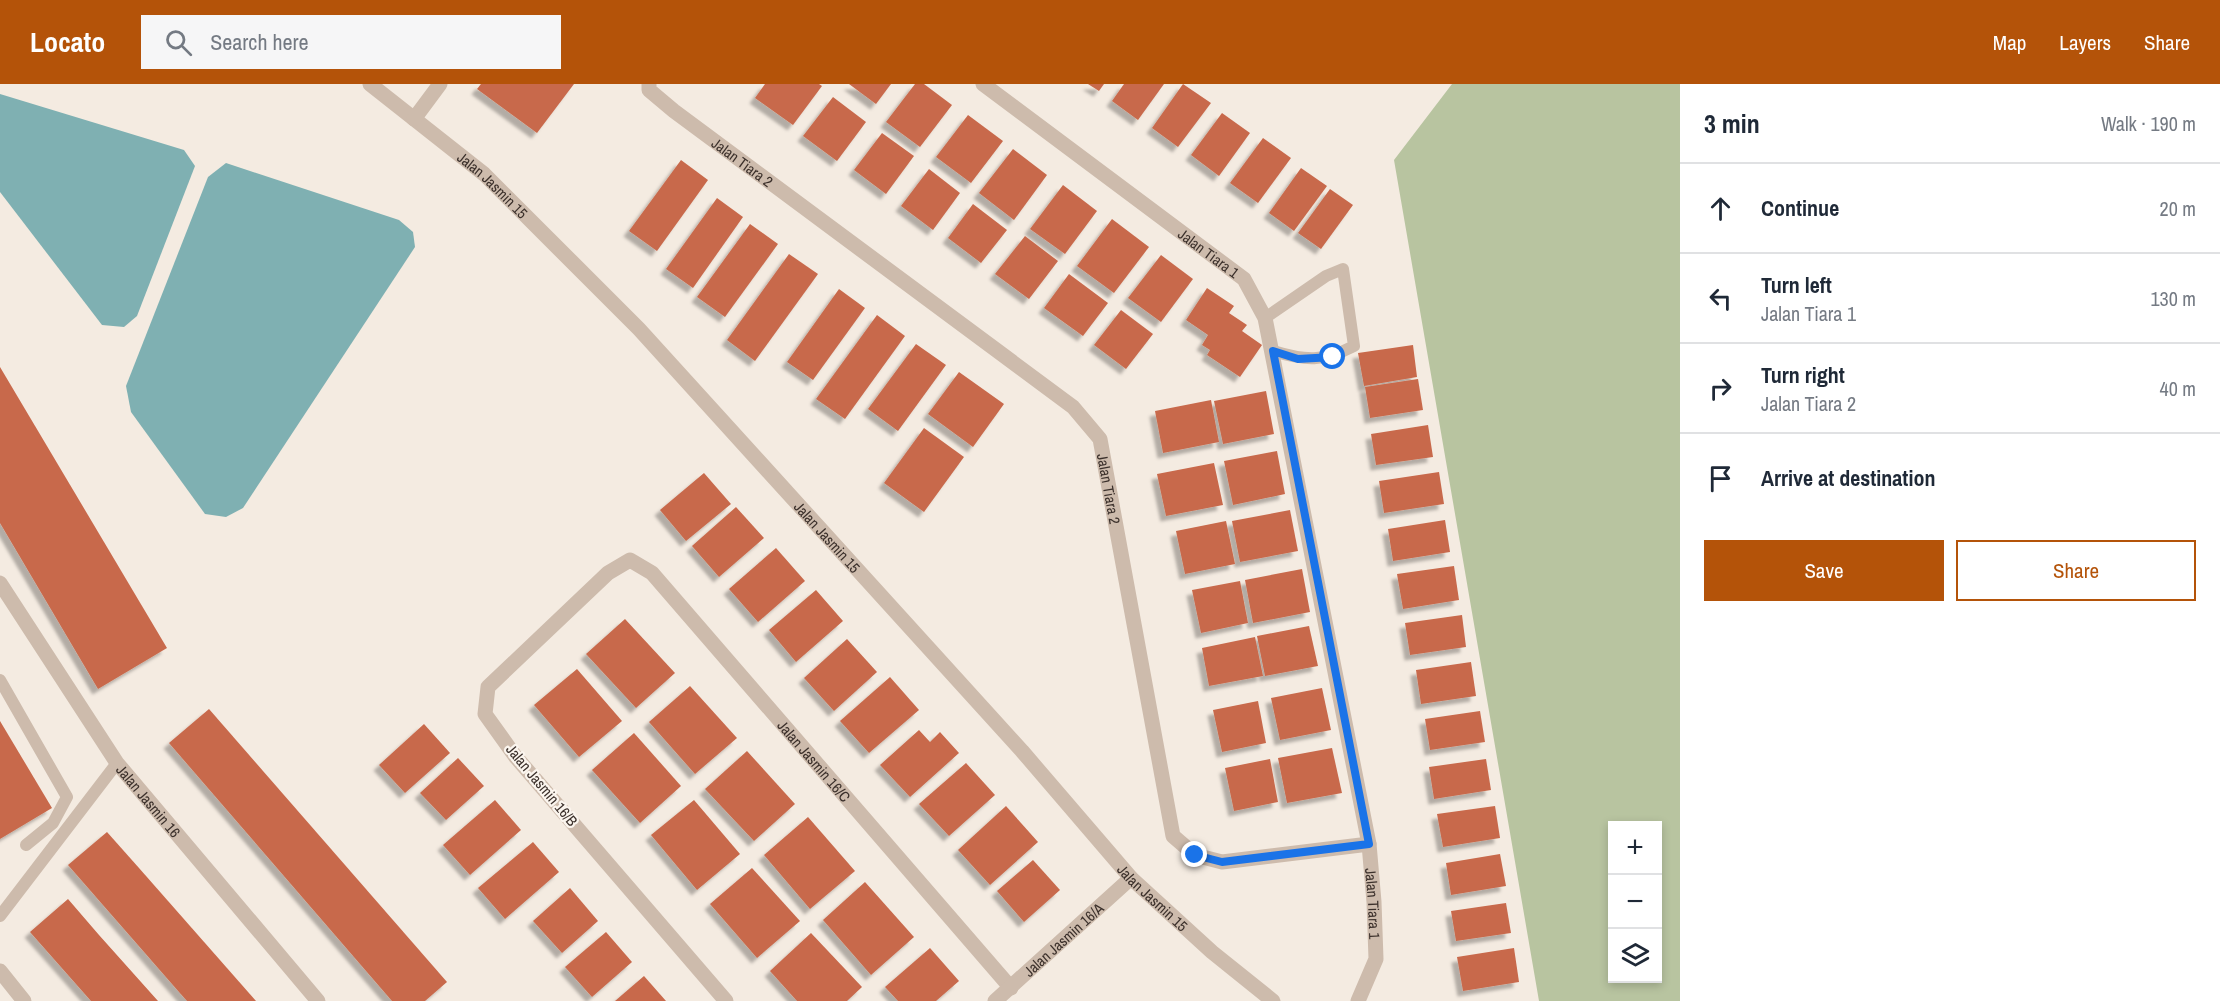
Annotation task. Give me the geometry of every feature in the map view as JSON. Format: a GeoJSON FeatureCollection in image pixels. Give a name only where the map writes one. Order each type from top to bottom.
{"type":"FeatureCollection","features":[{"type":"Feature","properties":{"kind":"street","name":"Jalan Jasmin 15"},"geometry":{"type":"LineString","coordinates":[[370,84],[484,174],[639,330],[1022,751],[1131,878],[1212,951],[1273,1001]]}},
{"type":"Feature","properties":{"kind":"street"},"geometry":{"type":"LineString","coordinates":[[414,119],[440,84]]}},
{"type":"Feature","properties":{"kind":"street","name":"Jalan Tiara 2"},"geometry":{"type":"LineString","coordinates":[[649,84],[650,90],[674,111],[1073,407],[1100,439],[1173,836],[1195,855],[1222,862],[1369,844]]}},
{"type":"Feature","properties":{"kind":"street","name":"Jalan Tiara 1"},"geometry":{"type":"LineString","coordinates":[[983,84],[1244,279],[1265,318],[1369,844],[1376,959],[1358,1001]]}},
{"type":"Feature","properties":{"kind":"street","name":"Jalan Jasmin 16/C"},"geometry":{"type":"LineString","coordinates":[[608,573],[630,560],[652,573],[1011,988]]}},
{"type":"Feature","properties":{"kind":"street","name":"Jalan Jasmin 16/B"},"geometry":{"type":"LineString","coordinates":[[608,573],[488,687],[485,714],[515,756],[726,1001]]}},
{"type":"Feature","properties":{"kind":"street","name":"Jalan Jasmin 16"},"geometry":{"type":"LineString","coordinates":[[0,584],[117,763],[318,1001]]}},
{"type":"Feature","properties":{"kind":"street","name":"Jalan Jasmin 16/A"},"geometry":{"type":"LineString","coordinates":[[995,1001],[1131,878]]}},
{"type":"Feature","properties":{"kind":"street"},"geometry":{"type":"LineString","coordinates":[[0,971],[24,1001]]}},
{"type":"Feature","properties":{"kind":"lane"},"geometry":{"type":"LineString","coordinates":[[1265,318],[1326,276],[1343,269],[1354,346],[1333,357],[1298,359],[1273,351]]}},
{"type":"Feature","properties":{"kind":"lane"},"geometry":{"type":"LineString","coordinates":[[0,680],[67,797],[53,824],[26,844]]}},
{"type":"Feature","properties":{"kind":"lane"},"geometry":{"type":"LineString","coordinates":[[0,916],[117,763]]}},
{"type":"Feature","properties":{"kind":"green space"},"geometry":{"type":"Polygon","coordinates":[[[1452,84],[1680,84],[1680,1001],[1539,1001],[1394,160],[1452,84]]]}},
{"type":"Feature","properties":{"kind":"water"},"geometry":{"type":"Polygon","coordinates":[[[0,94],[184,150],[195,166],[137,316],[124,327],[102,325],[0,192],[0,94]]]}},
{"type":"Feature","properties":{"kind":"water"},"geometry":{"type":"Polygon","coordinates":[[[226,163],[399,220],[413,232],[415,247],[243,508],[226,517],[205,514],[131,412],[126,386],[208,177],[226,163]]]}},
{"type":"Feature","properties":{"kind":"building"},"geometry":{"type":"Polygon","coordinates":[[[481,84],[574,84],[537,133],[477,89],[481,84]]]}},
{"type":"Feature","properties":{"kind":"building"},"geometry":{"type":"Polygon","coordinates":[[[765,84],[819,84],[822,86],[793,125],[755,98],[765,84]]]}},
{"type":"Feature","properties":{"kind":"building"},"geometry":{"type":"Polygon","coordinates":[[[849,84],[891,84],[876,104],[849,84]]]}},
{"type":"Feature","properties":{"kind":"building"},"geometry":{"type":"Polygon","coordinates":[[[915,84],[924,84],[952,105],[920,147],[886,122],[915,84]]]}},
{"type":"Feature","properties":{"kind":"building"},"geometry":{"type":"Polygon","coordinates":[[[1088,84],[1104,84],[1099,91],[1088,84]]]}},
{"type":"Feature","properties":{"kind":"building"},"geometry":{"type":"Polygon","coordinates":[[[1124,84],[1164,84],[1138,120],[1112,101],[1124,84]]]}},
{"type":"Feature","properties":{"kind":"building"},"geometry":{"type":"Polygon","coordinates":[[[1183,84],[1211,103],[1178,147],[1152,128],[1183,84]]]}},
{"type":"Feature","properties":{"kind":"building"},"geometry":{"type":"Polygon","coordinates":[[[833,97],[866,122],[837,161],[803,136],[833,97]]]}},
{"type":"Feature","properties":{"kind":"building"},"geometry":{"type":"Polygon","coordinates":[[[1222,113],[1250,133],[1219,176],[1191,155],[1222,113]]]}},
{"type":"Feature","properties":{"kind":"building"},"geometry":{"type":"Polygon","coordinates":[[[968,115],[1003,141],[971,183],[936,157],[968,115]]]}},
{"type":"Feature","properties":{"kind":"building"},"geometry":{"type":"Polygon","coordinates":[[[882,133],[914,156],[886,194],[854,170],[882,133]]]}},
{"type":"Feature","properties":{"kind":"building"},"geometry":{"type":"Polygon","coordinates":[[[1263,138],[1291,158],[1258,203],[1230,183],[1263,138]]]}},
{"type":"Feature","properties":{"kind":"building"},"geometry":{"type":"Polygon","coordinates":[[[1013,149],[1047,175],[1014,220],[979,193],[1013,149]]]}},
{"type":"Feature","properties":{"kind":"building"},"geometry":{"type":"Polygon","coordinates":[[[681,160],[708,180],[657,251],[629,231],[681,160]]]}},
{"type":"Feature","properties":{"kind":"building"},"geometry":{"type":"Polygon","coordinates":[[[1301,168],[1327,186],[1294,231],[1269,213],[1301,168]]]}},
{"type":"Feature","properties":{"kind":"building"},"geometry":{"type":"Polygon","coordinates":[[[929,169],[960,193],[933,230],[901,206],[929,169]]]}},
{"type":"Feature","properties":{"kind":"building"},"geometry":{"type":"Polygon","coordinates":[[[1063,185],[1097,211],[1065,254],[1030,229],[1063,185]]]}},
{"type":"Feature","properties":{"kind":"building"},"geometry":{"type":"Polygon","coordinates":[[[1330,189],[1353,205],[1321,249],[1298,233],[1330,189]]]}},
{"type":"Feature","properties":{"kind":"building"},"geometry":{"type":"Polygon","coordinates":[[[717,198],[743,217],[693,288],[666,269],[717,198]]]}},
{"type":"Feature","properties":{"kind":"building"},"geometry":{"type":"Polygon","coordinates":[[[973,204],[1007,230],[981,263],[948,238],[973,204]]]}},
{"type":"Feature","properties":{"kind":"building"},"geometry":{"type":"Polygon","coordinates":[[[1112,219],[1149,247],[1114,293],[1077,266],[1112,219]]]}},
{"type":"Feature","properties":{"kind":"building"},"geometry":{"type":"Polygon","coordinates":[[[750,224],[778,244],[725,317],[697,297],[750,224]]]}},
{"type":"Feature","properties":{"kind":"building"},"geometry":{"type":"Polygon","coordinates":[[[1025,236],[1058,261],[1029,299],[995,274],[1025,236]]]}},
{"type":"Feature","properties":{"kind":"building"},"geometry":{"type":"Polygon","coordinates":[[[789,254],[818,274],[755,361],[727,340],[789,254]]]}},
{"type":"Feature","properties":{"kind":"building"},"geometry":{"type":"Polygon","coordinates":[[[1161,255],[1193,279],[1161,322],[1128,298],[1161,255]]]}},
{"type":"Feature","properties":{"kind":"building"},"geometry":{"type":"Polygon","coordinates":[[[1069,274],[1108,303],[1083,336],[1044,308],[1069,274]]]}},
{"type":"Feature","properties":{"kind":"building"},"geometry":{"type":"Polygon","coordinates":[[[1207,288],[1234,306],[1229,313],[1247,325],[1242,331],[1262,345],[1240,377],[1207,355],[1210,350],[1202,345],[1208,335],[1186,320],[1207,288]]]}},
{"type":"Feature","properties":{"kind":"building"},"geometry":{"type":"Polygon","coordinates":[[[839,289],[865,308],[813,380],[787,362],[839,289]]]}},
{"type":"Feature","properties":{"kind":"building"},"geometry":{"type":"Polygon","coordinates":[[[1121,310],[1153,334],[1126,369],[1094,345],[1121,310]]]}},
{"type":"Feature","properties":{"kind":"building"},"geometry":{"type":"Polygon","coordinates":[[[877,315],[905,336],[845,419],[816,399],[877,315]]]}},
{"type":"Feature","properties":{"kind":"building"},"geometry":{"type":"Polygon","coordinates":[[[916,344],[946,365],[898,431],[868,409],[916,344]]]}},
{"type":"Feature","properties":{"kind":"building"},"geometry":{"type":"Polygon","coordinates":[[[1413,345],[1417,377],[1364,386],[1358,353],[1413,345]]]}},
{"type":"Feature","properties":{"kind":"building"},"geometry":{"type":"Polygon","coordinates":[[[0,367],[167,648],[98,689],[0,523],[0,367]]]}},
{"type":"Feature","properties":{"kind":"building"},"geometry":{"type":"Polygon","coordinates":[[[959,372],[1004,404],[973,447],[928,414],[959,372]]]}},
{"type":"Feature","properties":{"kind":"building"},"geometry":{"type":"Polygon","coordinates":[[[1418,379],[1423,410],[1370,418],[1365,387],[1418,379]]]}},
{"type":"Feature","properties":{"kind":"building"},"geometry":{"type":"Polygon","coordinates":[[[1266,391],[1274,434],[1223,444],[1214,401],[1266,391]]]}},
{"type":"Feature","properties":{"kind":"building"},"geometry":{"type":"Polygon","coordinates":[[[1211,400],[1219,442],[1163,453],[1155,411],[1211,400]]]}},
{"type":"Feature","properties":{"kind":"building"},"geometry":{"type":"Polygon","coordinates":[[[1428,425],[1433,457],[1376,465],[1371,434],[1428,425]]]}},
{"type":"Feature","properties":{"kind":"building"},"geometry":{"type":"Polygon","coordinates":[[[924,428],[964,457],[924,512],[884,483],[924,428]]]}},
{"type":"Feature","properties":{"kind":"building"},"geometry":{"type":"Polygon","coordinates":[[[1277,451],[1285,494],[1233,505],[1224,461],[1277,451]]]}},
{"type":"Feature","properties":{"kind":"building"},"geometry":{"type":"Polygon","coordinates":[[[1214,463],[1223,505],[1166,516],[1157,474],[1214,463]]]}},
{"type":"Feature","properties":{"kind":"building"},"geometry":{"type":"Polygon","coordinates":[[[1439,472],[1444,504],[1384,513],[1379,481],[1439,472]]]}},
{"type":"Feature","properties":{"kind":"building"},"geometry":{"type":"Polygon","coordinates":[[[704,473],[731,504],[686,541],[660,510],[704,473]]]}},
{"type":"Feature","properties":{"kind":"building"},"geometry":{"type":"Polygon","coordinates":[[[736,507],[764,538],[719,577],[692,546],[736,507]]]}},
{"type":"Feature","properties":{"kind":"building"},"geometry":{"type":"Polygon","coordinates":[[[1290,510],[1298,551],[1240,562],[1232,521],[1290,510]]]}},
{"type":"Feature","properties":{"kind":"building"},"geometry":{"type":"Polygon","coordinates":[[[1445,520],[1450,552],[1393,561],[1388,529],[1445,520]]]}},
{"type":"Feature","properties":{"kind":"building"},"geometry":{"type":"Polygon","coordinates":[[[1226,521],[1235,564],[1185,574],[1176,531],[1226,521]]]}},
{"type":"Feature","properties":{"kind":"building"},"geometry":{"type":"Polygon","coordinates":[[[776,548],[805,581],[758,622],[729,589],[776,548]]]}},
{"type":"Feature","properties":{"kind":"building"},"geometry":{"type":"Polygon","coordinates":[[[1454,566],[1459,600],[1403,609],[1397,574],[1454,566]]]}},
{"type":"Feature","properties":{"kind":"building"},"geometry":{"type":"Polygon","coordinates":[[[1302,569],[1310,612],[1253,623],[1245,580],[1302,569]]]}},
{"type":"Feature","properties":{"kind":"building"},"geometry":{"type":"Polygon","coordinates":[[[1240,581],[1248,623],[1201,633],[1192,590],[1240,581]]]}},
{"type":"Feature","properties":{"kind":"building"},"geometry":{"type":"Polygon","coordinates":[[[816,590],[843,621],[796,662],[769,630],[816,590]]]}},
{"type":"Feature","properties":{"kind":"building"},"geometry":{"type":"Polygon","coordinates":[[[1462,615],[1466,647],[1410,655],[1405,623],[1462,615]]]}},
{"type":"Feature","properties":{"kind":"building"},"geometry":{"type":"Polygon","coordinates":[[[625,619],[675,673],[636,708],[586,654],[625,619]]]}},
{"type":"Feature","properties":{"kind":"building"},"geometry":{"type":"Polygon","coordinates":[[[1309,626],[1318,666],[1265,676],[1257,636],[1309,626]]]}},
{"type":"Feature","properties":{"kind":"building"},"geometry":{"type":"Polygon","coordinates":[[[1255,637],[1263,676],[1209,686],[1202,648],[1255,637]]]}},
{"type":"Feature","properties":{"kind":"building"},"geometry":{"type":"Polygon","coordinates":[[[847,639],[877,672],[834,711],[804,678],[847,639]]]}},
{"type":"Feature","properties":{"kind":"building"},"geometry":{"type":"Polygon","coordinates":[[[1471,662],[1476,696],[1421,704],[1416,670],[1471,662]]]}},
{"type":"Feature","properties":{"kind":"building"},"geometry":{"type":"Polygon","coordinates":[[[577,669],[622,721],[579,757],[534,705],[577,669]]]}},
{"type":"Feature","properties":{"kind":"building"},"geometry":{"type":"Polygon","coordinates":[[[890,677],[919,710],[869,753],[840,721],[890,677]]]}},
{"type":"Feature","properties":{"kind":"building"},"geometry":{"type":"Polygon","coordinates":[[[690,686],[737,738],[695,774],[649,722],[690,686]]]}},
{"type":"Feature","properties":{"kind":"building"},"geometry":{"type":"Polygon","coordinates":[[[1322,688],[1331,730],[1280,740],[1271,698],[1322,688]]]}},
{"type":"Feature","properties":{"kind":"building"},"geometry":{"type":"Polygon","coordinates":[[[1258,701],[1266,743],[1222,752],[1213,710],[1258,701]]]}},
{"type":"Feature","properties":{"kind":"building"},"geometry":{"type":"Polygon","coordinates":[[[209,709],[447,982],[425,1001],[392,1001],[169,743],[209,709]]]}},
{"type":"Feature","properties":{"kind":"building"},"geometry":{"type":"Polygon","coordinates":[[[1480,711],[1485,742],[1430,750],[1425,719],[1480,711]]]}},
{"type":"Feature","properties":{"kind":"building"},"geometry":{"type":"Polygon","coordinates":[[[0,721],[52,808],[0,839],[0,721]]]}},
{"type":"Feature","properties":{"kind":"building"},"geometry":{"type":"Polygon","coordinates":[[[424,724],[450,753],[405,793],[379,765],[424,724]]]}},
{"type":"Feature","properties":{"kind":"building"},"geometry":{"type":"Polygon","coordinates":[[[919,730],[930,742],[940,732],[959,753],[910,797],[880,765],[919,730]]]}},
{"type":"Feature","properties":{"kind":"building"},"geometry":{"type":"Polygon","coordinates":[[[634,733],[681,786],[640,823],[592,770],[634,733]]]}},
{"type":"Feature","properties":{"kind":"building"},"geometry":{"type":"Polygon","coordinates":[[[1332,748],[1342,793],[1287,803],[1278,758],[1332,748]]]}},
{"type":"Feature","properties":{"kind":"building"},"geometry":{"type":"Polygon","coordinates":[[[747,751],[795,804],[754,841],[705,789],[747,751]]]}},
{"type":"Feature","properties":{"kind":"building"},"geometry":{"type":"Polygon","coordinates":[[[458,758],[484,786],[446,820],[420,793],[458,758]]]}},
{"type":"Feature","properties":{"kind":"building"},"geometry":{"type":"Polygon","coordinates":[[[1270,759],[1278,802],[1234,811],[1225,768],[1270,759]]]}},
{"type":"Feature","properties":{"kind":"building"},"geometry":{"type":"Polygon","coordinates":[[[1486,759],[1491,790],[1434,799],[1429,767],[1486,759]]]}},
{"type":"Feature","properties":{"kind":"building"},"geometry":{"type":"Polygon","coordinates":[[[966,763],[995,795],[949,836],[919,804],[966,763]]]}},
{"type":"Feature","properties":{"kind":"building"},"geometry":{"type":"Polygon","coordinates":[[[495,800],[521,830],[470,875],[443,845],[495,800]]]}},
{"type":"Feature","properties":{"kind":"building"},"geometry":{"type":"Polygon","coordinates":[[[694,800],[740,854],[697,890],[651,835],[694,800]]]}},
{"type":"Feature","properties":{"kind":"building"},"geometry":{"type":"Polygon","coordinates":[[[1006,806],[1038,842],[990,885],[958,850],[1006,806]]]}},
{"type":"Feature","properties":{"kind":"building"},"geometry":{"type":"Polygon","coordinates":[[[1495,806],[1500,838],[1443,847],[1437,814],[1495,806]]]}},
{"type":"Feature","properties":{"kind":"building"},"geometry":{"type":"Polygon","coordinates":[[[808,817],[855,871],[810,909],[764,855],[808,817]]]}},
{"type":"Feature","properties":{"kind":"building"},"geometry":{"type":"Polygon","coordinates":[[[107,832],[256,1001],[187,1001],[179,992],[68,865],[107,832]]]}},
{"type":"Feature","properties":{"kind":"building"},"geometry":{"type":"Polygon","coordinates":[[[533,842],[559,872],[505,919],[478,888],[533,842]]]}},
{"type":"Feature","properties":{"kind":"building"},"geometry":{"type":"Polygon","coordinates":[[[1500,854],[1506,886],[1451,895],[1446,863],[1500,854]]]}},
{"type":"Feature","properties":{"kind":"building"},"geometry":{"type":"Polygon","coordinates":[[[1033,860],[1060,890],[1024,922],[997,891],[1033,860]]]}},
{"type":"Feature","properties":{"kind":"building"},"geometry":{"type":"Polygon","coordinates":[[[752,868],[800,921],[757,958],[710,904],[752,868]]]}},
{"type":"Feature","properties":{"kind":"building"},"geometry":{"type":"Polygon","coordinates":[[[865,882],[914,937],[871,975],[823,920],[865,882]]]}},
{"type":"Feature","properties":{"kind":"building"},"geometry":{"type":"Polygon","coordinates":[[[570,888],[598,921],[562,953],[533,921],[570,888]]]}},
{"type":"Feature","properties":{"kind":"building"},"geometry":{"type":"Polygon","coordinates":[[[68,899],[158,1001],[91,1001],[30,932],[68,899]]]}},
{"type":"Feature","properties":{"kind":"building"},"geometry":{"type":"Polygon","coordinates":[[[1506,903],[1511,933],[1456,941],[1451,911],[1506,903]]]}},
{"type":"Feature","properties":{"kind":"building"},"geometry":{"type":"Polygon","coordinates":[[[606,932],[632,962],[592,997],[565,967],[606,932]]]}},
{"type":"Feature","properties":{"kind":"building"},"geometry":{"type":"Polygon","coordinates":[[[811,933],[862,987],[847,1001],[797,1001],[770,971],[811,933]]]}},
{"type":"Feature","properties":{"kind":"building"},"geometry":{"type":"Polygon","coordinates":[[[930,948],[959,981],[936,1001],[898,1001],[885,987],[930,948]]]}},
{"type":"Feature","properties":{"kind":"building"},"geometry":{"type":"Polygon","coordinates":[[[1514,948],[1519,982],[1463,991],[1457,957],[1514,948]]]}},
{"type":"Feature","properties":{"kind":"building"},"geometry":{"type":"Polygon","coordinates":[[[644,976],[666,1001],[615,1001],[644,976]]]}},
{"type":"Feature","properties":{"kind":"route"},"geometry":{"type":"LineString","coordinates":[[1195,855],[1222,862],[1369,844],[1273,351],[1298,359],[1333,357]]}}]}
